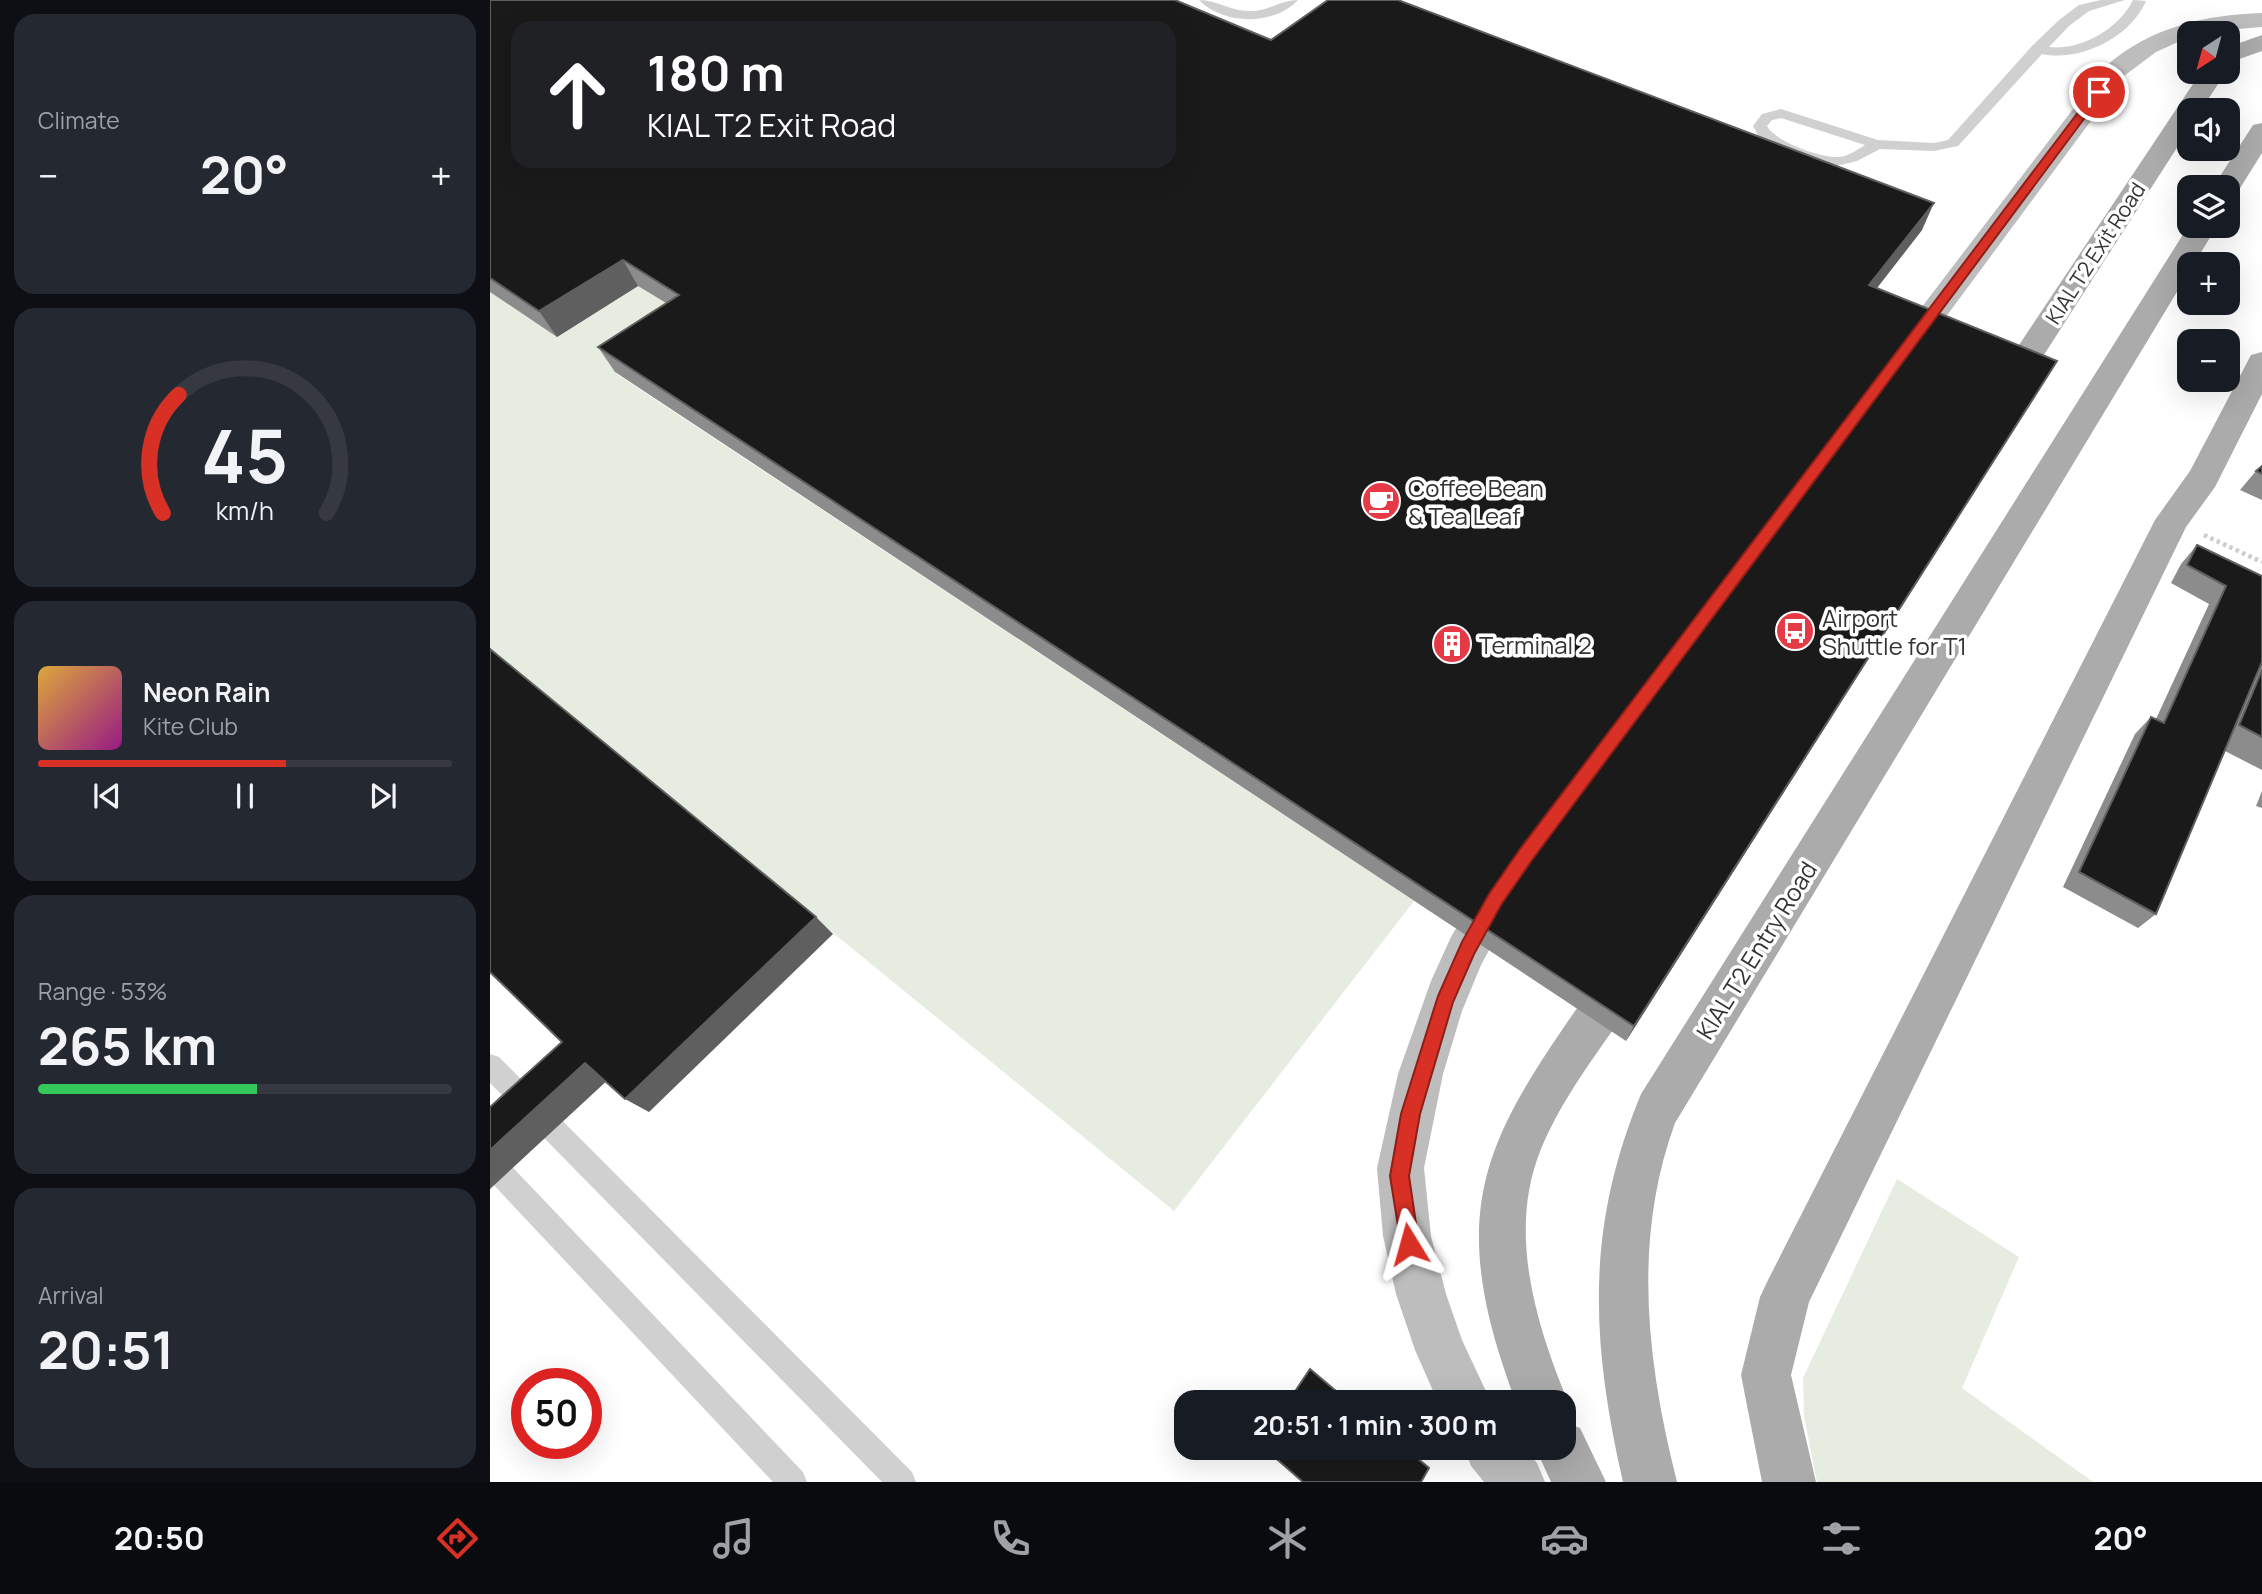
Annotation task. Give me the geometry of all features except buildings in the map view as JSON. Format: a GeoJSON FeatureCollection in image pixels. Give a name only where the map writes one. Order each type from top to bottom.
{"type":"FeatureCollection","features":[{"type":"Feature","properties":{"kind":"main road"},"geometry":{"type":"LineString","coordinates":[[1887,375],[2115,71],[2128,58],[2143,47],[2181,32],[2224,23],[2262,20]]}},
{"type":"Feature","properties":{"kind":"main road"},"geometry":{"type":"LineString","coordinates":[[2240,51],[2262,42]]}},
{"type":"Feature","properties":{"kind":"main road","name":"KIAL T2 Exit Road"},"geometry":{"type":"LineString","coordinates":[[1985,422],[2205,84]]}},
{"type":"Feature","properties":{"kind":"main road"},"geometry":{"type":"LineString","coordinates":[[2234,175],[2262,131]]}},
{"type":"Feature","properties":{"kind":"main road","name":"KIAL T2 Entry Road"},"geometry":{"type":"LineString","coordinates":[[1650,1482],[1636,1428],[1625,1364],[1621,1293],[1626,1226],[1637,1166],[1657,1110],[2196,238]]}},
{"type":"Feature","properties":{"kind":"main road"},"geometry":{"type":"LineString","coordinates":[[1789,1482],[1766,1375],[1785,1297],[2172,520],[2203,478],[2262,363]]}},
{"type":"Feature","properties":{"kind":"main road"},"geometry":{"type":"LineString","coordinates":[[1460,1390],[1427,1314],[1409,1244],[1399,1176],[1410,1114],[1444,1002],[1468,948],[1518,866]]}},
{"type":"Feature","properties":{"kind":"main road"},"geometry":{"type":"LineString","coordinates":[[1538,1390],[1514,1321],[1502,1262],[1502,1217],[1509,1176],[1521,1140],[1538,1108],[1644,945]]}},
{"type":"Feature","properties":{"kind":"main road"},"geometry":{"type":"LineString","coordinates":[[1500,1460],[1518,1482]]}},
{"type":"Feature","properties":{"kind":"main road"},"geometry":{"type":"LineString","coordinates":[[1568,1460],[1579,1482]]}},
{"type":"Feature","properties":{"kind":"lane"},"geometry":{"type":"LineString","coordinates":[[1206,0],[1219,9],[1258,16],[1275,13],[1291,0]]}},
{"type":"Feature","properties":{"kind":"lane"},"geometry":{"type":"LineString","coordinates":[[1877,144],[1861,155],[1840,162],[1825,160],[1777,143],[1765,135],[1760,126],[1767,117],[1781,113],[1877,144],[1934,147],[1952,143],[2064,23],[2084,8],[2118,0]]}},
{"type":"Feature","properties":{"kind":"lane"},"geometry":{"type":"LineString","coordinates":[[2037,49],[2065,53],[2084,49],[2138,9],[2141,0],[2133,0]]}},
{"type":"Feature","properties":{"kind":"lane"},"geometry":{"type":"LineString","coordinates":[[2084,8],[2119,24]]}},
{"type":"Feature","properties":{"kind":"lane"},"geometry":{"type":"LineString","coordinates":[[490,1066],[902,1482]]}},
{"type":"Feature","properties":{"kind":"lane"},"geometry":{"type":"LineString","coordinates":[[490,1162],[793,1482]]}},
{"type":"Feature","properties":{"kind":"path"},"geometry":{"type":"LineString","coordinates":[[2172,520],[2262,562]]}},
{"type":"Feature","properties":{"kind":"shaded area"},"geometry":{"type":"Polygon","coordinates":[[[638,286],[694,321],[615,373],[1414,901],[1174,1211],[490,653],[490,292],[557,337],[638,286]]]}},
{"type":"Feature","properties":{"kind":"shaded area"},"geometry":{"type":"Polygon","coordinates":[[[1897,1179],[2019,1257],[1962,1388],[2093,1482],[1817,1482],[1804,1416],[1803,1378],[1897,1179]]]}},
{"type":"Feature","properties":{"kind":"place","name":"Coffee Bean & Tea Leaf"},"geometry":{"type":"Point","coordinates":[1381,501]}},
{"type":"Feature","properties":{"kind":"place","name":"Airport Shuttle for T1"},"geometry":{"type":"Point","coordinates":[1795,631]}},
{"type":"Feature","properties":{"kind":"place","name":"Terminal 2"},"geometry":{"type":"Point","coordinates":[1452,644]}},
{"type":"Feature","properties":{"kind":"route"},"geometry":{"type":"LineString","coordinates":[[1409,1244],[1399,1176],[1410,1114],[1444,1002],[1468,948],[1495,900],[1526,855],[2099,92]]}}]}
